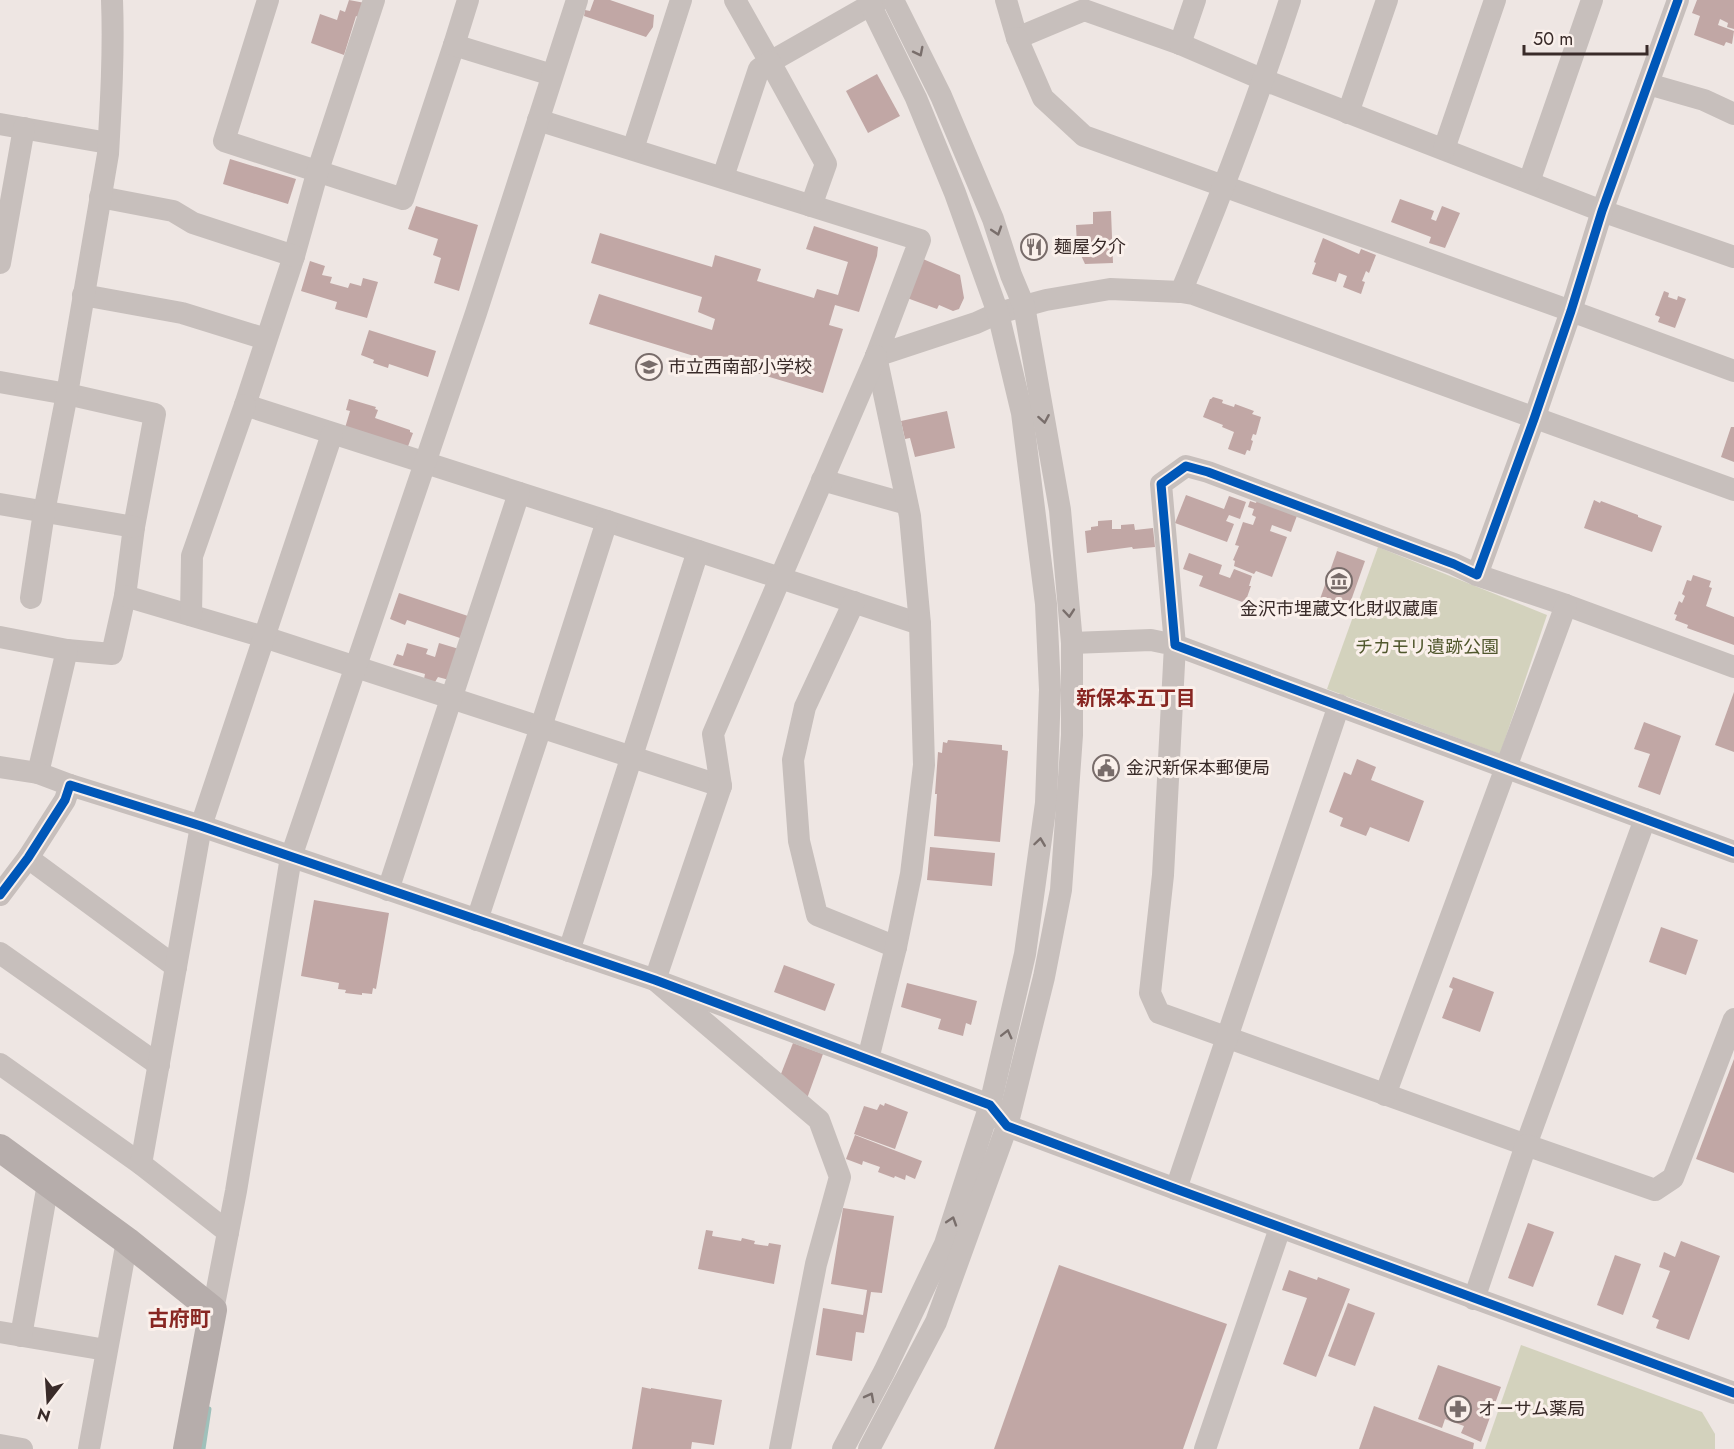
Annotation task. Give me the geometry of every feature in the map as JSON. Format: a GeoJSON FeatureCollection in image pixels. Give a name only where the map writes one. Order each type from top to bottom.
{"type":"FeatureCollection","features":[{"type":"Feature","properties":{"kind":"main road"},"geometry":{"type":"LineString","coordinates":[[0,1148],[127,1241],[213,1310],[187,1449]]}},
{"type":"Feature","properties":{"kind":"street"},"geometry":{"type":"LineString","coordinates":[[31,597],[44,512],[84,296],[108,143],[113,39],[112,0]]}},
{"type":"Feature","properties":{"kind":"street"},"geometry":{"type":"LineString","coordinates":[[268,0],[224,141],[403,199],[468,0]]}},
{"type":"Feature","properties":{"kind":"street"},"geometry":{"type":"LineString","coordinates":[[190,615],[192,556],[267,339],[294,256],[318,170],[374,0]]}},
{"type":"Feature","properties":{"kind":"street"},"geometry":{"type":"LineString","coordinates":[[213,1310],[291,856],[480,302],[577,0]]}},
{"type":"Feature","properties":{"kind":"street"},"geometry":{"type":"LineString","coordinates":[[633,149],[681,0]]}},
{"type":"Feature","properties":{"kind":"street"},"geometry":{"type":"LineString","coordinates":[[735,0],[826,164],[811,206]]}},
{"type":"Feature","properties":{"kind":"street"},"geometry":{"type":"LineString","coordinates":[[869,1449],[936,1322],[1006,1126],[1044,977],[1061,890],[1072,735],[1072,643],[1060,510],[1024,306],[1011,275],[993,219],[941,96],[893,0]]}},
{"type":"Feature","properties":{"kind":"street"},"geometry":{"type":"LineString","coordinates":[[1006,0],[1017,38],[1043,98],[1084,136],[1734,371]]}},
{"type":"Feature","properties":{"kind":"street"},"geometry":{"type":"LineString","coordinates":[[1180,44],[1195,0]]}},
{"type":"Feature","properties":{"kind":"street"},"geometry":{"type":"LineString","coordinates":[[1181,292],[1264,80],[1290,0]]}},
{"type":"Feature","properties":{"kind":"street"},"geometry":{"type":"LineString","coordinates":[[1348,113],[1387,0]]}},
{"type":"Feature","properties":{"kind":"street"},"geometry":{"type":"LineString","coordinates":[[1443,149],[1495,0]]}},
{"type":"Feature","properties":{"kind":"street"},"geometry":{"type":"LineString","coordinates":[[1529,182],[1592,0]]}},
{"type":"Feature","properties":{"kind":"street"},"geometry":{"type":"LineString","coordinates":[[1477,575],[1534,419],[1602,211],[1678,0]]}},
{"type":"Feature","properties":{"kind":"street"},"geometry":{"type":"LineString","coordinates":[[723,177],[759,69],[873,2],[955,193],[998,313],[1022,413],[1046,604],[1050,690],[1046,803],[1025,954],[990,1105],[945,1244],[884,1372],[843,1449]]}},
{"type":"Feature","properties":{"kind":"street"},"geometry":{"type":"LineString","coordinates":[[1017,38],[1086,5],[1264,80],[1602,211],[1733,253]]}},
{"type":"Feature","properties":{"kind":"street"},"geometry":{"type":"LineString","coordinates":[[453,45],[552,75]]}},
{"type":"Feature","properties":{"kind":"street"},"geometry":{"type":"LineString","coordinates":[[1648,84],[1704,100],[1734,114]]}},
{"type":"Feature","properties":{"kind":"street"},"geometry":{"type":"LineString","coordinates":[[538,120],[920,240],[876,356],[713,734],[721,786],[655,980]]}},
{"type":"Feature","properties":{"kind":"street"},"geometry":{"type":"LineString","coordinates":[[0,124],[108,143]]}},
{"type":"Feature","properties":{"kind":"street"},"geometry":{"type":"LineString","coordinates":[[0,263],[24,128]]}},
{"type":"Feature","properties":{"kind":"street"},"geometry":{"type":"LineString","coordinates":[[100,197],[173,211],[192,223],[294,256]]}},
{"type":"Feature","properties":{"kind":"street"},"geometry":{"type":"LineString","coordinates":[[876,356],[976,324],[998,313],[1046,300],[1110,289],[1181,292],[1734,490]]}},
{"type":"Feature","properties":{"kind":"street"},"geometry":{"type":"LineString","coordinates":[[84,296],[182,313],[267,339]]}},
{"type":"Feature","properties":{"kind":"street"},"geometry":{"type":"LineString","coordinates":[[868,1059],[896,947],[910,874],[924,765],[920,624],[907,504],[876,356]]}},
{"type":"Feature","properties":{"kind":"street"},"geometry":{"type":"LineString","coordinates":[[0,382],[155,414],[134,527],[125,596],[112,654],[68,650],[0,637]]}},
{"type":"Feature","properties":{"kind":"street"},"geometry":{"type":"LineString","coordinates":[[245,405],[920,624]]}},
{"type":"Feature","properties":{"kind":"street"},"geometry":{"type":"LineString","coordinates":[[141,1164],[201,826],[332,434]]}},
{"type":"Feature","properties":{"kind":"street"},"geometry":{"type":"LineString","coordinates":[[1734,667],[1477,575],[1454,564],[1220,476],[1186,466],[1161,484],[1175,645],[1163,875],[1150,993],[1159,1013],[1655,1190],[1673,1178],[1734,1019]]}},
{"type":"Feature","properties":{"kind":"street"},"geometry":{"type":"LineString","coordinates":[[822,480],[907,504]]}},
{"type":"Feature","properties":{"kind":"street"},"geometry":{"type":"LineString","coordinates":[[388,890],[519,493]]}},
{"type":"Feature","properties":{"kind":"street"},"geometry":{"type":"LineString","coordinates":[[0,504],[134,527]]}},
{"type":"Feature","properties":{"kind":"street"},"geometry":{"type":"LineString","coordinates":[[477,920],[607,521]]}},
{"type":"Feature","properties":{"kind":"street"},"geometry":{"type":"LineString","coordinates":[[569,951],[698,551]]}},
{"type":"Feature","properties":{"kind":"street"},"geometry":{"type":"LineString","coordinates":[[125,596],[264,637],[721,786]]}},
{"type":"Feature","properties":{"kind":"street"},"geometry":{"type":"LineString","coordinates":[[854,602],[805,707],[800,728],[793,760],[799,841],[817,915],[896,947]]}},
{"type":"Feature","properties":{"kind":"street"},"geometry":{"type":"LineString","coordinates":[[1385,1095],[1566,605]]}},
{"type":"Feature","properties":{"kind":"street"},"geometry":{"type":"LineString","coordinates":[[1072,643],[1151,640],[1175,645],[1734,852]]}},
{"type":"Feature","properties":{"kind":"street"},"geometry":{"type":"LineString","coordinates":[[38,773],[68,650]]}},
{"type":"Feature","properties":{"kind":"street"},"geometry":{"type":"LineString","coordinates":[[1176,1190],[1339,705]]}},
{"type":"Feature","properties":{"kind":"street"},"geometry":{"type":"LineString","coordinates":[[0,767],[38,773],[201,826],[655,980],[990,1105],[1006,1126],[1734,1394]]}},
{"type":"Feature","properties":{"kind":"street"},"geometry":{"type":"LineString","coordinates":[[0,895],[28,858],[65,800],[70,785]]}},
{"type":"Feature","properties":{"kind":"street"},"geometry":{"type":"LineString","coordinates":[[1474,1299],[1526,1145],[1645,819]]}},
{"type":"Feature","properties":{"kind":"street"},"geometry":{"type":"LineString","coordinates":[[28,858],[176,968]]}},
{"type":"Feature","properties":{"kind":"street"},"geometry":{"type":"LineString","coordinates":[[0,953],[159,1065]]}},
{"type":"Feature","properties":{"kind":"street"},"geometry":{"type":"LineString","coordinates":[[655,980],[819,1120],[840,1177],[816,1264],[780,1449]]}},
{"type":"Feature","properties":{"kind":"street"},"geometry":{"type":"LineString","coordinates":[[0,1064],[141,1164],[228,1232]]}},
{"type":"Feature","properties":{"kind":"street"},"geometry":{"type":"LineString","coordinates":[[48,1184],[11,1334],[106,1350]]}},
{"type":"Feature","properties":{"kind":"street"},"geometry":{"type":"LineString","coordinates":[[1205,1449],[1280,1228]]}},
{"type":"Feature","properties":{"kind":"street"},"geometry":{"type":"LineString","coordinates":[[89,1449],[127,1241]]}},
{"type":"Feature","properties":{"kind":"street"},"geometry":{"type":"LineString","coordinates":[[0,1445],[22,1449]]}},
{"type":"Feature","properties":{"kind":"green space","name":"チカモリ遺跡公園"},"geometry":{"type":"Polygon","coordinates":[[[1378,547],[1547,615],[1500,754],[1327,689],[1378,547]]]}},
{"type":"Feature","properties":{"kind":"green space"},"geometry":{"type":"Polygon","coordinates":[[[1521,1345],[1702,1412],[1715,1434],[1715,1449],[1485,1449],[1521,1345]]]}},
{"type":"Feature","properties":{"kind":"building"},"geometry":{"type":"Polygon","coordinates":[[[349,0],[365,3],[360,18],[356,16],[344,55],[311,43],[320,14],[337,20],[340,10],[345,12],[349,0]]]}},
{"type":"Feature","properties":{"kind":"building"},"geometry":{"type":"Polygon","coordinates":[[[594,0],[610,0],[654,15],[653,27],[646,37],[584,16],[585,10],[590,11],[594,0]]]}},
{"type":"Feature","properties":{"kind":"building"},"geometry":{"type":"Polygon","coordinates":[[[1697,0],[1734,0],[1734,29],[1727,27],[1728,23],[1720,19],[1718,25],[1734,31],[1732,44],[1726,42],[1724,46],[1694,35],[1700,16],[1692,13],[1697,0]]]}},
{"type":"Feature","properties":{"kind":"building"},"geometry":{"type":"Polygon","coordinates":[[[877,74],[900,116],[868,133],[846,91],[877,74]]]}},
{"type":"Feature","properties":{"kind":"building"},"geometry":{"type":"Polygon","coordinates":[[[230,159],[296,179],[288,204],[223,184],[230,159]]]}},
{"type":"Feature","properties":{"kind":"building"},"geometry":{"type":"Polygon","coordinates":[[[1400,199],[1434,211],[1431,219],[1436,221],[1442,206],[1460,213],[1445,248],[1429,243],[1431,237],[1391,222],[1400,199]]]}},
{"type":"Feature","properties":{"kind":"building"},"geometry":{"type":"Polygon","coordinates":[[[416,206],[478,225],[459,291],[434,283],[441,258],[433,255],[438,239],[408,229],[416,206]]]}},
{"type":"Feature","properties":{"kind":"building"},"geometry":{"type":"Polygon","coordinates":[[[1111,211],[1113,263],[1085,264],[1079,246],[1077,246],[1076,225],[1093,224],[1093,212],[1111,211]]]}},
{"type":"Feature","properties":{"kind":"building"},"geometry":{"type":"Polygon","coordinates":[[[814,226],[878,247],[859,312],[835,305],[829,325],[843,329],[823,393],[589,324],[599,294],[712,330],[715,319],[698,312],[702,297],[591,263],[600,233],[712,267],[715,255],[761,269],[757,281],[814,298],[817,289],[838,295],[848,262],[806,249],[814,226]]]}},
{"type":"Feature","properties":{"kind":"building"},"geometry":{"type":"Polygon","coordinates":[[[1323,238],[1359,254],[1361,249],[1376,255],[1369,273],[1366,271],[1362,281],[1365,282],[1361,294],[1343,287],[1347,276],[1339,273],[1336,282],[1312,274],[1323,238]]]}},
{"type":"Feature","properties":{"kind":"building"},"geometry":{"type":"Polygon","coordinates":[[[923,259],[960,275],[964,298],[959,309],[953,311],[939,305],[937,309],[907,298],[923,259]]]}},
{"type":"Feature","properties":{"kind":"building"},"geometry":{"type":"Polygon","coordinates":[[[310,261],[325,266],[322,275],[332,277],[330,283],[348,288],[350,283],[361,286],[363,278],[378,282],[367,318],[335,309],[337,302],[301,291],[310,261]]]}},
{"type":"Feature","properties":{"kind":"building"},"geometry":{"type":"Polygon","coordinates":[[[1664,291],[1669,293],[1668,297],[1677,300],[1678,296],[1686,299],[1675,328],[1658,322],[1660,317],[1655,315],[1664,291]]]}},
{"type":"Feature","properties":{"kind":"building"},"geometry":{"type":"Polygon","coordinates":[[[369,330],[436,351],[428,377],[389,364],[388,368],[373,363],[374,360],[361,355],[369,330]]]}},
{"type":"Feature","properties":{"kind":"building"},"geometry":{"type":"Polygon","coordinates":[[[1213,397],[1223,400],[1222,403],[1234,407],[1235,404],[1254,411],[1252,414],[1261,417],[1256,435],[1253,434],[1251,440],[1253,441],[1250,451],[1247,450],[1245,455],[1228,449],[1234,432],[1203,417],[1213,397]]]}},
{"type":"Feature","properties":{"kind":"building"},"geometry":{"type":"Polygon","coordinates":[[[349,399],[376,407],[375,409],[378,410],[375,418],[410,430],[413,433],[407,449],[345,428],[350,411],[346,410],[349,399]]]}},
{"type":"Feature","properties":{"kind":"building"},"geometry":{"type":"Polygon","coordinates":[[[947,411],[955,448],[915,457],[910,438],[905,439],[901,421],[947,411]]]}},
{"type":"Feature","properties":{"kind":"building"},"geometry":{"type":"Polygon","coordinates":[[[1731,427],[1734,427],[1734,462],[1721,457],[1731,427]]]}},
{"type":"Feature","properties":{"kind":"building"},"geometry":{"type":"Polygon","coordinates":[[[1186,495],[1224,509],[1229,496],[1246,502],[1240,519],[1229,515],[1226,521],[1234,524],[1227,542],[1175,523],[1186,495]]]}},
{"type":"Feature","properties":{"kind":"building"},"geometry":{"type":"Polygon","coordinates":[[[1258,498],[1298,513],[1291,532],[1272,525],[1270,531],[1287,537],[1272,577],[1256,571],[1254,574],[1234,566],[1235,561],[1233,560],[1239,546],[1235,545],[1243,522],[1253,525],[1256,517],[1252,515],[1254,509],[1248,507],[1250,501],[1256,503],[1258,498]]]}},
{"type":"Feature","properties":{"kind":"building"},"geometry":{"type":"Polygon","coordinates":[[[1594,500],[1662,526],[1652,552],[1584,528],[1594,500]]]}},
{"type":"Feature","properties":{"kind":"building"},"geometry":{"type":"Polygon","coordinates":[[[1112,520],[1112,529],[1121,529],[1121,525],[1134,524],[1135,530],[1153,528],[1155,547],[1133,549],[1132,547],[1087,553],[1085,531],[1098,526],[1098,521],[1112,520]]]}},
{"type":"Feature","properties":{"kind":"building"},"geometry":{"type":"Polygon","coordinates":[[[1337,551],[1365,561],[1348,609],[1320,599],[1337,551]]]}},
{"type":"Feature","properties":{"kind":"building"},"geometry":{"type":"Polygon","coordinates":[[[1189,553],[1222,565],[1219,574],[1230,578],[1234,569],[1252,576],[1245,603],[1199,586],[1203,576],[1183,569],[1189,553]]]}},
{"type":"Feature","properties":{"kind":"building"},"geometry":{"type":"Polygon","coordinates":[[[1693,575],[1711,581],[1709,587],[1712,588],[1706,606],[1734,617],[1734,645],[1687,628],[1688,625],[1675,620],[1677,615],[1674,614],[1679,601],[1682,603],[1685,596],[1682,594],[1687,580],[1691,581],[1693,575]]]}},
{"type":"Feature","properties":{"kind":"building"},"geometry":{"type":"Polygon","coordinates":[[[399,593],[468,616],[460,638],[407,620],[405,625],[390,619],[399,593]]]}},
{"type":"Feature","properties":{"kind":"building"},"geometry":{"type":"Polygon","coordinates":[[[407,643],[428,649],[426,654],[435,657],[439,643],[459,649],[449,680],[438,677],[435,682],[424,679],[425,674],[393,665],[397,654],[403,656],[407,643]]]}},
{"type":"Feature","properties":{"kind":"building"},"geometry":{"type":"Polygon","coordinates":[[[1734,692],[1734,752],[1715,745],[1734,692]]]}},
{"type":"Feature","properties":{"kind":"building"},"geometry":{"type":"Polygon","coordinates":[[[1644,722],[1681,736],[1660,795],[1638,787],[1650,754],[1634,749],[1644,722]]]}},
{"type":"Feature","properties":{"kind":"building"},"geometry":{"type":"Polygon","coordinates":[[[948,740],[1002,745],[1002,750],[1008,751],[1000,842],[934,836],[938,752],[942,753],[943,742],[947,743],[948,740]]]}},
{"type":"Feature","properties":{"kind":"building"},"geometry":{"type":"Polygon","coordinates":[[[1357,759],[1376,767],[1371,780],[1424,801],[1409,842],[1370,827],[1366,836],[1340,826],[1343,818],[1329,812],[1344,772],[1351,775],[1357,759]]]}},
{"type":"Feature","properties":{"kind":"building"},"geometry":{"type":"Polygon","coordinates":[[[930,847],[995,853],[992,886],[927,880],[930,847]]]}},
{"type":"Feature","properties":{"kind":"building"},"geometry":{"type":"Polygon","coordinates":[[[314,900],[389,913],[376,989],[373,988],[372,994],[345,993],[346,990],[338,989],[339,983],[301,976],[314,900]]]}},
{"type":"Feature","properties":{"kind":"building"},"geometry":{"type":"Polygon","coordinates":[[[1661,927],[1698,940],[1686,975],[1649,962],[1661,927]]]}},
{"type":"Feature","properties":{"kind":"building"},"geometry":{"type":"Polygon","coordinates":[[[784,965],[835,984],[825,1011],[774,992],[784,965]]]}},
{"type":"Feature","properties":{"kind":"building"},"geometry":{"type":"Polygon","coordinates":[[[1453,977],[1494,992],[1480,1032],[1442,1018],[1453,989],[1449,987],[1453,977]]]}},
{"type":"Feature","properties":{"kind":"building"},"geometry":{"type":"Polygon","coordinates":[[[907,983],[977,1001],[971,1025],[966,1023],[963,1036],[938,1029],[941,1019],[901,1007],[907,983]]]}},
{"type":"Feature","properties":{"kind":"building"},"geometry":{"type":"Polygon","coordinates":[[[793,1043],[823,1054],[805,1104],[779,1079],[793,1043]]]}},
{"type":"Feature","properties":{"kind":"building"},"geometry":{"type":"Polygon","coordinates":[[[1734,1059],[1734,1173],[1696,1159],[1734,1059]]]}},
{"type":"Feature","properties":{"kind":"building"},"geometry":{"type":"Polygon","coordinates":[[[885,1103],[908,1112],[895,1149],[854,1134],[864,1106],[877,1110],[880,1104],[884,1106],[885,1103]]]}},
{"type":"Feature","properties":{"kind":"building"},"geometry":{"type":"Polygon","coordinates":[[[855,1135],[922,1161],[915,1179],[906,1175],[905,1180],[895,1176],[894,1178],[878,1172],[880,1167],[863,1161],[862,1165],[846,1159],[855,1135]]]}},
{"type":"Feature","properties":{"kind":"building"},"geometry":{"type":"Polygon","coordinates":[[[843,1208],[894,1216],[882,1293],[871,1292],[864,1333],[856,1332],[852,1361],[816,1355],[823,1308],[863,1315],[867,1290],[831,1284],[843,1208]]]}},
{"type":"Feature","properties":{"kind":"building"},"geometry":{"type":"Polygon","coordinates":[[[1528,1223],[1554,1232],[1533,1287],[1508,1278],[1528,1223]]]}},
{"type":"Feature","properties":{"kind":"building"},"geometry":{"type":"Polygon","coordinates":[[[706,1230],[713,1231],[712,1236],[741,1241],[742,1238],[755,1241],[754,1244],[768,1246],[769,1243],[781,1245],[774,1284],[698,1269],[706,1230]]]}},
{"type":"Feature","properties":{"kind":"building"},"geometry":{"type":"Polygon","coordinates":[[[1681,1241],[1720,1256],[1689,1340],[1656,1328],[1659,1320],[1652,1317],[1670,1271],[1659,1267],[1664,1252],[1675,1257],[1681,1241]]]}},
{"type":"Feature","properties":{"kind":"building"},"geometry":{"type":"Polygon","coordinates":[[[1615,1255],[1641,1264],[1623,1315],[1597,1305],[1615,1255]]]}},
{"type":"Feature","properties":{"kind":"building"},"geometry":{"type":"Polygon","coordinates":[[[1059,1265],[1227,1324],[1183,1449],[994,1449],[1059,1265]]]}},
{"type":"Feature","properties":{"kind":"building"},"geometry":{"type":"Polygon","coordinates":[[[1289,1270],[1317,1280],[1318,1277],[1350,1289],[1316,1377],[1283,1364],[1307,1298],[1282,1290],[1289,1270]]]}},
{"type":"Feature","properties":{"kind":"building"},"geometry":{"type":"Polygon","coordinates":[[[1348,1303],[1375,1313],[1355,1366],[1328,1356],[1348,1303]]]}},
{"type":"Feature","properties":{"kind":"building"},"geometry":{"type":"Polygon","coordinates":[[[1438,1365],[1501,1387],[1481,1442],[1461,1433],[1464,1426],[1445,1419],[1442,1428],[1418,1419],[1438,1365]]]}},
{"type":"Feature","properties":{"kind":"building"},"geometry":{"type":"Polygon","coordinates":[[[642,1387],[722,1400],[714,1445],[692,1442],[691,1449],[632,1449],[642,1387]]]}},
{"type":"Feature","properties":{"kind":"building"},"geometry":{"type":"Polygon","coordinates":[[[1374,1406],[1474,1443],[1473,1449],[1359,1449],[1374,1406]]]}},
{"type":"Feature","properties":{"kind":"waterway"},"geometry":{"type":"LineString","coordinates":[[203,1449],[209,1409]]}},
{"type":"Feature","properties":{"kind":"cycle path"},"geometry":{"type":"LineString","coordinates":[[1678,0],[1602,211],[1534,419],[1477,575],[1454,564],[1208,472],[1186,466],[1161,484],[1175,645],[1734,852]]}},
{"type":"Feature","properties":{"kind":"cycle path"},"geometry":{"type":"LineString","coordinates":[[0,895],[28,858],[65,800],[70,785],[201,826],[655,980],[990,1105],[1007,1126],[1734,1393]]}},
{"type":"Feature","properties":{"kind":"place","name":"麺屋夕介"},"geometry":{"type":"Point","coordinates":[1034,247]}},
{"type":"Feature","properties":{"kind":"place","name":"市立西南部小学校"},"geometry":{"type":"Point","coordinates":[649,367]}},
{"type":"Feature","properties":{"kind":"place","name":"金沢市埋蔵文化財収蔵庫"},"geometry":{"type":"Point","coordinates":[1339,581]}},
{"type":"Feature","properties":{"kind":"place","name":"金沢新保本郵便局"},"geometry":{"type":"Point","coordinates":[1106,768]}},
{"type":"Feature","properties":{"kind":"place","name":"オーサム薬局"},"geometry":{"type":"Point","coordinates":[1458,1409]}},
{"type":"Feature","properties":{"kind":"district","name":"新保本五丁目"},"geometry":{"type":"Point","coordinates":[1136,698]}},
{"type":"Feature","properties":{"kind":"district","name":"古府町"},"geometry":{"type":"Point","coordinates":[179,1319]}}]}
